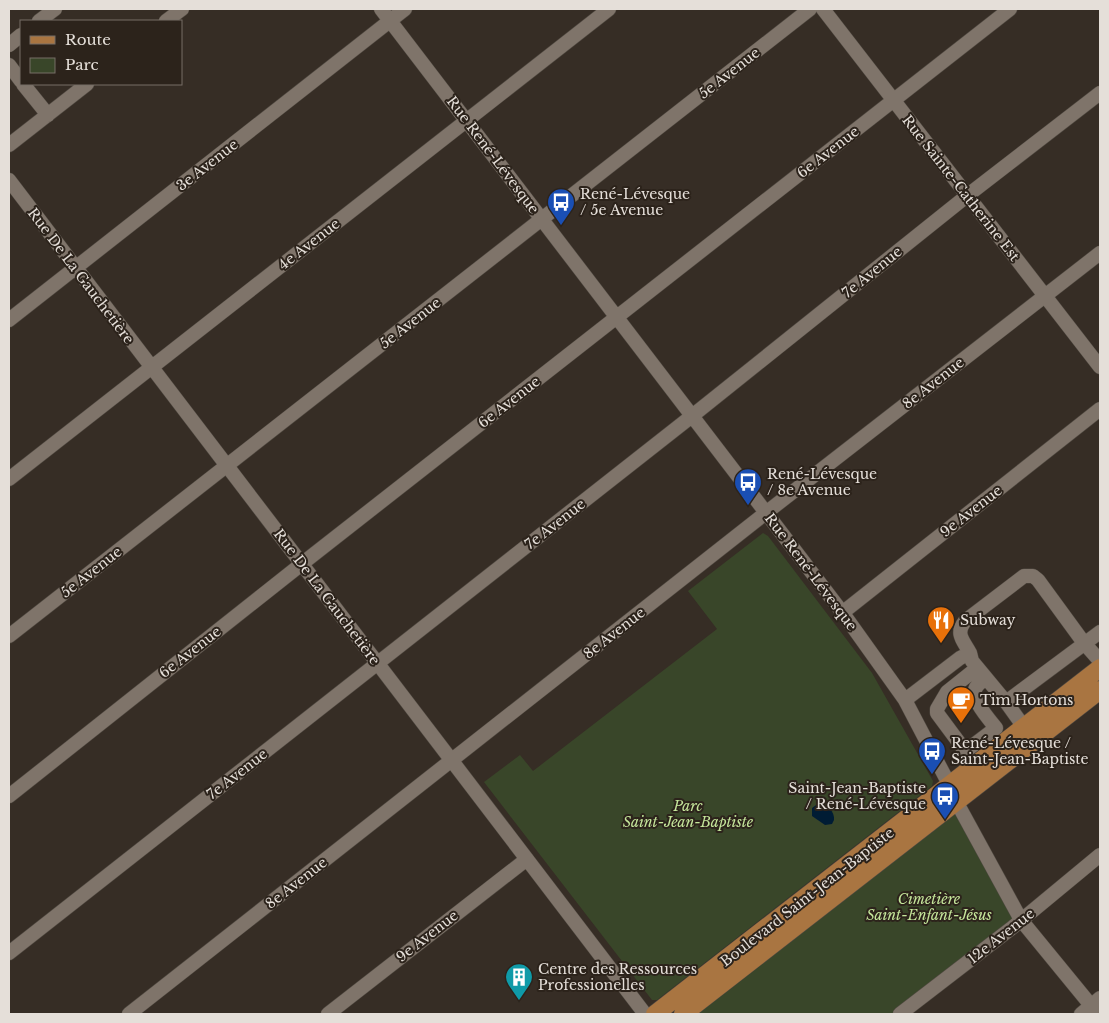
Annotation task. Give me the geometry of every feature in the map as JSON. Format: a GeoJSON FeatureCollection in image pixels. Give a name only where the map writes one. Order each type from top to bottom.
{"type":"FeatureCollection","features":[{"type":"Feature","properties":{"kind":"main road","name":"Boulevard Saint-Jean-Baptiste"},"geometry":{"type":"LineString","coordinates":[[683,1014],[953,794],[1030,734],[1100,668]]}},
{"type":"Feature","properties":{"kind":"main road","name":"Boulevard Saint-Jean-Baptiste"},"geometry":{"type":"LineString","coordinates":[[1030,734],[1100,690]]}},
{"type":"Feature","properties":{"kind":"main road","name":"Boulevard Saint-Jean-Baptiste"},"geometry":{"type":"LineString","coordinates":[[655,1014],[953,794]]}},
{"type":"Feature","properties":{"kind":"street"},"geometry":{"type":"LineString","coordinates":[[40,20],[55,9]]}},
{"type":"Feature","properties":{"kind":"street"},"geometry":{"type":"LineString","coordinates":[[167,20],[182,9]]}},
{"type":"Feature","properties":{"kind":"street","name":"Rue René-Lévesque"},"geometry":{"type":"LineString","coordinates":[[381,9],[767,512],[905,700],[1021,920],[1093,1008]]}},
{"type":"Feature","properties":{"kind":"street","name":"3e Avenue"},"geometry":{"type":"LineString","coordinates":[[9,320],[405,9]]}},
{"type":"Feature","properties":{"kind":"street","name":"4e Avenue"},"geometry":{"type":"LineString","coordinates":[[9,480],[609,9]]}},
{"type":"Feature","properties":{"kind":"street","name":"5e Avenue"},"geometry":{"type":"LineString","coordinates":[[9,636],[810,9]]}},
{"type":"Feature","properties":{"kind":"street","name":"Rue Sainte-Catherine Est"},"geometry":{"type":"LineString","coordinates":[[822,9],[1100,367]]}},
{"type":"Feature","properties":{"kind":"street","name":"6e Avenue"},"geometry":{"type":"LineString","coordinates":[[9,796],[1010,9]]}},
{"type":"Feature","properties":{"kind":"street"},"geometry":{"type":"LineString","coordinates":[[9,45],[20,36]]}},
{"type":"Feature","properties":{"kind":"street"},"geometry":{"type":"LineString","coordinates":[[9,65],[20,79]]}},
{"type":"Feature","properties":{"kind":"street"},"geometry":{"type":"LineString","coordinates":[[24,85],[48,115]]}},
{"type":"Feature","properties":{"kind":"street"},"geometry":{"type":"LineString","coordinates":[[9,145],[86,85]]}},
{"type":"Feature","properties":{"kind":"street","name":"7e Avenue"},"geometry":{"type":"LineString","coordinates":[[9,953],[692,416],[968,195],[1100,93]]}},
{"type":"Feature","properties":{"kind":"street","name":"Rue De La Gauchetière"},"geometry":{"type":"LineString","coordinates":[[9,180],[645,1014]]}},
{"type":"Feature","properties":{"kind":"street","name":"8e Avenue"},"geometry":{"type":"LineString","coordinates":[[129,1014],[767,512],[1100,253]]}},
{"type":"Feature","properties":{"kind":"street","name":"9e Avenue"},"geometry":{"type":"LineString","coordinates":[[842,612],[1100,409]]}},
{"type":"Feature","properties":{"kind":"street"},"geometry":{"type":"LineString","coordinates":[[1030,734],[972,661],[970,652],[960,634],[960,628],[965,621],[1024,576],[1033,576],[1100,661]]}},
{"type":"Feature","properties":{"kind":"street"},"geometry":{"type":"LineString","coordinates":[[1006,702],[1100,632]]}},
{"type":"Feature","properties":{"kind":"street"},"geometry":{"type":"LineString","coordinates":[[905,700],[970,652]]}},
{"type":"Feature","properties":{"kind":"street"},"geometry":{"type":"LineString","coordinates":[[982,673],[974,693],[975,700],[996,728],[967,750],[963,748],[936,709],[947,692],[982,673]]}},
{"type":"Feature","properties":{"kind":"street","name":"12e Avenue"},"geometry":{"type":"LineString","coordinates":[[900,1014],[1021,920],[1100,855]]}},
{"type":"Feature","properties":{"kind":"street","name":"9e Avenue"},"geometry":{"type":"LineString","coordinates":[[328,1014],[526,859]]}},
{"type":"Feature","properties":{"kind":"green space","name":"Parc Saint-Jean-Baptiste"},"geometry":{"type":"Polygon","coordinates":[[[763,533],[768,536],[872,673],[933,781],[932,786],[657,1000],[652,1000],[484,782],[520,755],[533,771],[717,629],[688,591],[763,533]]]}},
{"type":"Feature","properties":{"kind":"green space","name":"Cimetière Saint-Enfant-Jésus"},"geometry":{"type":"Polygon","coordinates":[[[956,801],[1021,920],[900,1014],[683,1014],[956,801]]]}},
{"type":"Feature","properties":{"kind":"water"},"geometry":{"type":"Polygon","coordinates":[[[819,803],[832,811],[834,820],[832,824],[825,825],[812,816],[812,808],[819,803]]]}},
{"type":"Feature","properties":{"kind":"place","name":"René-Lévesque / 5e Avenue"},"geometry":{"type":"Point","coordinates":[561,226]}},
{"type":"Feature","properties":{"kind":"place","name":"René-Lévesque / 8e Avenue"},"geometry":{"type":"Point","coordinates":[748,506]}},
{"type":"Feature","properties":{"kind":"place","name":"Subway"},"geometry":{"type":"Point","coordinates":[941,644]}},
{"type":"Feature","properties":{"kind":"place","name":"Tim Hortons"},"geometry":{"type":"Point","coordinates":[961,724]}},
{"type":"Feature","properties":{"kind":"place","name":"René-Lévesque / Saint-Jean-Baptiste"},"geometry":{"type":"Point","coordinates":[932,775]}},
{"type":"Feature","properties":{"kind":"place","name":"Saint-Jean-Baptiste / René-Lévesque"},"geometry":{"type":"Point","coordinates":[945,820]}},
{"type":"Feature","properties":{"kind":"place","name":"Centre des Ressources Professionelles"},"geometry":{"type":"Point","coordinates":[519,1001]}}]}
